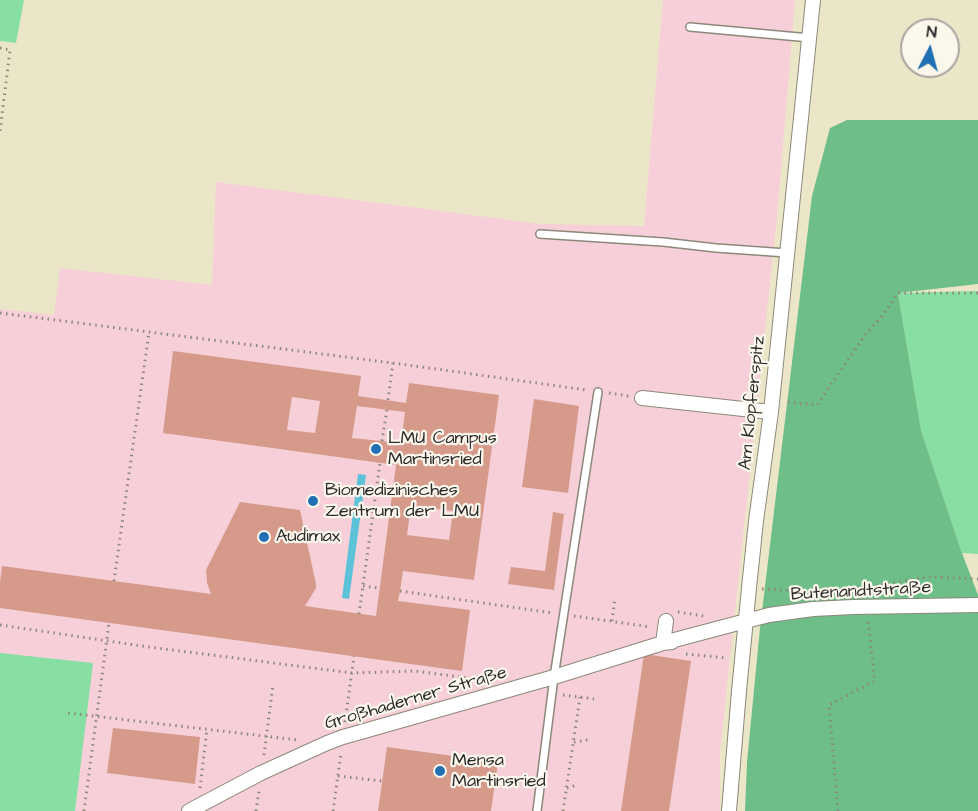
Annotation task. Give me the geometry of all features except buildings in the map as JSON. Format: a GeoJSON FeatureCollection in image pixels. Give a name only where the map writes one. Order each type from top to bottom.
{"type":"FeatureCollection","features":[{"type":"Feature","properties":{"kind":"street","name":"Am Klopferspitz"},"geometry":{"type":"LineString","coordinates":[[729,811],[749,588],[772,406],[813,0]]}},
{"type":"Feature","properties":{"kind":"street"},"geometry":{"type":"LineString","coordinates":[[642,398],[772,406]]}},
{"type":"Feature","properties":{"kind":"street","name":"Butenandtstraße"},"geometry":{"type":"LineString","coordinates":[[746,621],[769,615],[813,609],[978,605]]}},
{"type":"Feature","properties":{"kind":"street","name":"Großhaderner Straße"},"geometry":{"type":"LineString","coordinates":[[194,808],[261,772],[327,743],[663,643],[746,621]]}},
{"type":"Feature","properties":{"kind":"street"},"geometry":{"type":"LineString","coordinates":[[663,643],[665,625]]}},
{"type":"Feature","properties":{"kind":"lane"},"geometry":{"type":"LineString","coordinates":[[690,27],[810,38]]}},
{"type":"Feature","properties":{"kind":"lane"},"geometry":{"type":"LineString","coordinates":[[540,234],[787,253]]}},
{"type":"Feature","properties":{"kind":"lane"},"geometry":{"type":"LineString","coordinates":[[537,811],[554,677],[598,392]]}},
{"type":"Feature","properties":{"kind":"path"},"geometry":{"type":"LineString","coordinates":[[0,48],[10,50],[0,131]]}},
{"type":"Feature","properties":{"kind":"path"},"geometry":{"type":"LineString","coordinates":[[772,406],[817,405],[865,335],[898,293],[978,293]]}},
{"type":"Feature","properties":{"kind":"path"},"geometry":{"type":"LineString","coordinates":[[0,313],[393,363],[642,398]]}},
{"type":"Feature","properties":{"kind":"path"},"geometry":{"type":"LineString","coordinates":[[114,581],[149,332]]}},
{"type":"Feature","properties":{"kind":"path"},"geometry":{"type":"LineString","coordinates":[[388,400],[393,363]]}},
{"type":"Feature","properties":{"kind":"path"},"geometry":{"type":"LineString","coordinates":[[382,441],[387,410]]}},
{"type":"Feature","properties":{"kind":"path"},"geometry":{"type":"LineString","coordinates":[[359,614],[380,463]]}},
{"type":"Feature","properties":{"kind":"path"},"geometry":{"type":"LineString","coordinates":[[831,591],[929,578],[978,579]]}},
{"type":"Feature","properties":{"kind":"path"},"geometry":{"type":"LineString","coordinates":[[363,586],[379,588]]}},
{"type":"Feature","properties":{"kind":"path"},"geometry":{"type":"LineString","coordinates":[[749,588],[820,593]]}},
{"type":"Feature","properties":{"kind":"path"},"geometry":{"type":"LineString","coordinates":[[400,591],[612,622],[665,625]]}},
{"type":"Feature","properties":{"kind":"path"},"geometry":{"type":"LineString","coordinates":[[612,622],[615,599]]}},
{"type":"Feature","properties":{"kind":"path"},"geometry":{"type":"LineString","coordinates":[[838,811],[829,705],[874,681],[866,607]]}},
{"type":"Feature","properties":{"kind":"path"},"geometry":{"type":"LineString","coordinates":[[677,612],[707,616]]}},
{"type":"Feature","properties":{"kind":"path"},"geometry":{"type":"LineString","coordinates":[[84,811],[109,623]]}},
{"type":"Feature","properties":{"kind":"path"},"geometry":{"type":"LineString","coordinates":[[0,625],[106,641],[352,672],[415,671],[491,681]]}},
{"type":"Feature","properties":{"kind":"path"},"geometry":{"type":"LineString","coordinates":[[663,643],[678,653],[742,660]]}},
{"type":"Feature","properties":{"kind":"path"},"geometry":{"type":"LineString","coordinates":[[256,811],[273,685]]}},
{"type":"Feature","properties":{"kind":"path"},"geometry":{"type":"LineString","coordinates":[[552,694],[594,699]]}},
{"type":"Feature","properties":{"kind":"path"},"geometry":{"type":"LineString","coordinates":[[563,811],[580,697]]}},
{"type":"Feature","properties":{"kind":"path"},"geometry":{"type":"LineString","coordinates":[[68,713],[327,743]]}},
{"type":"Feature","properties":{"kind":"path"},"geometry":{"type":"LineString","coordinates":[[194,808],[207,729]]}},
{"type":"Feature","properties":{"kind":"path"},"geometry":{"type":"LineString","coordinates":[[574,742],[588,740]]}},
{"type":"Feature","properties":{"kind":"path"},"geometry":{"type":"LineString","coordinates":[[338,776],[382,781]]}},
{"type":"Feature","properties":{"kind":"path"},"geometry":{"type":"LineString","coordinates":[[567,788],[577,785]]}},
{"type":"Feature","properties":{"kind":"shaded area","name":"LMU Campus Martinsried"},"geometry":{"type":"Polygon","coordinates":[[[663,0],[795,0],[777,217],[720,752],[720,811],[0,811],[0,309],[54,315],[60,268],[212,285],[216,182],[541,224],[644,226],[663,0]]]}},
{"type":"Feature","properties":{"kind":"green space"},"geometry":{"type":"Polygon","coordinates":[[[0,0],[24,0],[16,43],[0,41],[0,0]]]}},
{"type":"Feature","properties":{"kind":"green space"},"geometry":{"type":"Polygon","coordinates":[[[847,120],[978,120],[978,284],[898,293],[921,430],[978,595],[978,811],[745,811],[747,762],[760,628],[812,196],[830,128],[847,120]]]}},
{"type":"Feature","properties":{"kind":"green space"},"geometry":{"type":"Polygon","coordinates":[[[978,291],[978,554],[962,553],[921,430],[898,293],[978,291]]]}},
{"type":"Feature","properties":{"kind":"green space"},"geometry":{"type":"Polygon","coordinates":[[[0,653],[93,663],[75,811],[0,811],[0,653]]]}},
{"type":"Feature","properties":{"kind":"water"},"geometry":{"type":"Polygon","coordinates":[[[358,474],[366,475],[349,599],[342,598],[358,474]]]}},
{"type":"Feature","properties":{"kind":"place","name":"LMU Campus Martinsried"},"geometry":{"type":"Point","coordinates":[376,449]}},
{"type":"Feature","properties":{"kind":"place","name":"Biomedizinisches Zentrum der LMU"},"geometry":{"type":"Point","coordinates":[313,501]}},
{"type":"Feature","properties":{"kind":"place","name":"Audimax"},"geometry":{"type":"Point","coordinates":[264,537]}},
{"type":"Feature","properties":{"kind":"place","name":"Mensa Martinsried"},"geometry":{"type":"Point","coordinates":[440,771]}}]}
